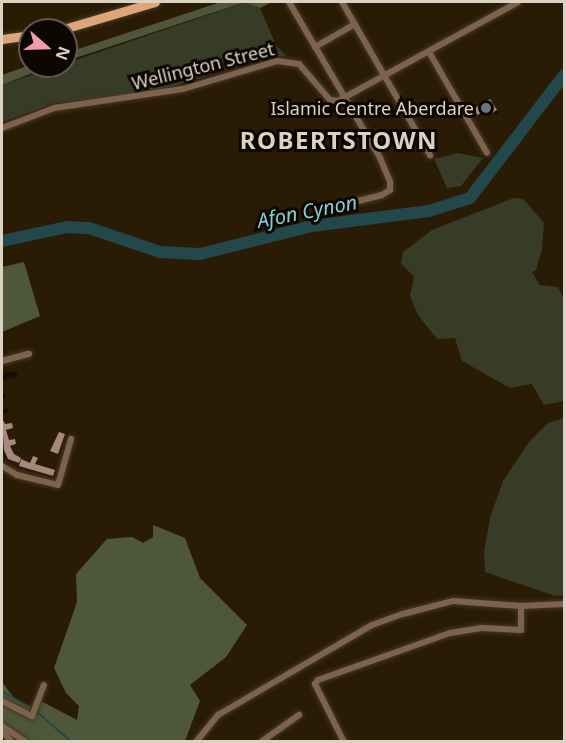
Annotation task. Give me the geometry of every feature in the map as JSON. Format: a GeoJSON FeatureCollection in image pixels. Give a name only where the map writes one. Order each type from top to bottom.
{"type":"FeatureCollection","features":[{"type":"Feature","properties":{"kind":"main road"},"geometry":{"type":"LineString","coordinates":[[78,25],[155,2]]}},
{"type":"Feature","properties":{"kind":"main road"},"geometry":{"type":"LineString","coordinates":[[2,39],[18,37]]}},
{"type":"Feature","properties":{"kind":"street"},"geometry":{"type":"LineString","coordinates":[[289,2],[380,158],[390,190],[318,211]]}},
{"type":"Feature","properties":{"kind":"street"},"geometry":{"type":"LineString","coordinates":[[342,2],[387,75],[430,155]]}},
{"type":"Feature","properties":{"kind":"street"},"geometry":{"type":"LineString","coordinates":[[345,99],[518,2]]}},
{"type":"Feature","properties":{"kind":"street"},"geometry":{"type":"LineString","coordinates":[[315,47],[355,24]]}},
{"type":"Feature","properties":{"kind":"street"},"geometry":{"type":"LineString","coordinates":[[429,52],[487,153]]}},
{"type":"Feature","properties":{"kind":"street","name":"Wellington Street"},"geometry":{"type":"LineString","coordinates":[[2,128],[54,108],[183,89],[277,61],[299,64],[309,71],[330,100],[345,99]]}},
{"type":"Feature","properties":{"kind":"street"},"geometry":{"type":"LineString","coordinates":[[2,361],[29,354]]}},
{"type":"Feature","properties":{"kind":"street"},"geometry":{"type":"LineString","coordinates":[[2,466],[16,475],[58,485],[71,439]]}},
{"type":"Feature","properties":{"kind":"street"},"geometry":{"type":"LineString","coordinates":[[196,741],[218,715],[372,625],[440,603],[521,606],[564,604]]}},
{"type":"Feature","properties":{"kind":"street"},"geometry":{"type":"LineString","coordinates":[[344,741],[315,684],[318,680],[428,640],[482,628],[521,630],[521,606]]}},
{"type":"Feature","properties":{"kind":"street"},"geometry":{"type":"LineString","coordinates":[[2,701],[32,716],[44,685]]}},
{"type":"Feature","properties":{"kind":"street"},"geometry":{"type":"LineString","coordinates":[[261,741],[299,715]]}},
{"type":"Feature","properties":{"kind":"street"},"geometry":{"type":"LineString","coordinates":[[2,726],[26,741]]}},
{"type":"Feature","properties":{"kind":"street"},"geometry":{"type":"LineString","coordinates":[[2,731],[12,741]]}},
{"type":"Feature","properties":{"kind":"green space"},"geometry":{"type":"Polygon","coordinates":[[[221,2],[245,2],[78,57],[78,49],[221,2]]]}},
{"type":"Feature","properties":{"kind":"green space"},"geometry":{"type":"Polygon","coordinates":[[[245,2],[272,2],[260,8],[245,2]]]}},
{"type":"Feature","properties":{"kind":"green space"},"geometry":{"type":"Polygon","coordinates":[[[246,2],[260,8],[276,45],[286,56],[269,56],[157,91],[54,103],[2,122],[2,85],[23,78],[78,78],[78,59],[246,2]]]}},
{"type":"Feature","properties":{"kind":"green space"},"geometry":{"type":"Polygon","coordinates":[[[18,69],[20,78],[2,85],[2,75],[18,69]]]}},
{"type":"Feature","properties":{"kind":"green space"},"geometry":{"type":"Polygon","coordinates":[[[458,153],[483,158],[461,186],[447,188],[434,159],[458,153]]]}},
{"type":"Feature","properties":{"kind":"green space"},"geometry":{"type":"Polygon","coordinates":[[[514,198],[523,199],[544,223],[542,249],[536,270],[532,272],[540,285],[558,287],[564,300],[564,401],[544,405],[532,384],[510,388],[462,361],[455,338],[437,339],[418,315],[410,296],[414,277],[401,263],[403,252],[432,230],[514,198]]]}},
{"type":"Feature","properties":{"kind":"green space"},"geometry":{"type":"Polygon","coordinates":[[[24,262],[40,316],[2,332],[2,267],[24,262]]]}},
{"type":"Feature","properties":{"kind":"green space"},"geometry":{"type":"Polygon","coordinates":[[[564,418],[564,595],[555,596],[485,572],[484,552],[490,518],[503,481],[529,442],[548,423],[564,418]]]}},
{"type":"Feature","properties":{"kind":"green space"},"geometry":{"type":"Polygon","coordinates":[[[153,525],[185,538],[200,578],[247,625],[226,657],[190,685],[200,701],[185,741],[18,741],[2,725],[2,682],[15,699],[38,710],[41,701],[77,720],[79,706],[66,693],[54,668],[77,602],[76,574],[107,539],[132,537],[143,543],[153,537],[153,525]]]}},
{"type":"Feature","properties":{"kind":"building","name":"Islamic Centre Aberdare"},"geometry":{"type":"Polygon","coordinates":[[[490,99],[497,110],[492,113],[489,109],[477,115],[475,108],[490,99]]]}},
{"type":"Feature","properties":{"kind":"building"},"geometry":{"type":"Polygon","coordinates":[[[2,418],[5,424],[12,423],[13,428],[6,430],[9,440],[15,439],[16,444],[10,446],[14,454],[21,458],[19,463],[8,459],[4,450],[2,418]]]}},
{"type":"Feature","properties":{"kind":"building"},"geometry":{"type":"Polygon","coordinates":[[[59,432],[65,434],[58,454],[50,451],[59,432]]]}},
{"type":"Feature","properties":{"kind":"building"},"geometry":{"type":"Polygon","coordinates":[[[33,456],[38,458],[35,464],[55,470],[53,476],[19,466],[21,459],[30,463],[33,456]]]}},
{"type":"Feature","properties":{"kind":"waterway","name":"Afon Cynon"},"geometry":{"type":"LineString","coordinates":[[2,241],[67,227],[89,228],[160,252],[200,254],[312,226],[429,211],[470,198],[564,75]]}},
{"type":"Feature","properties":{"kind":"waterway"},"geometry":{"type":"LineString","coordinates":[[2,691],[31,708]]}},
{"type":"Feature","properties":{"kind":"waterway"},"geometry":{"type":"LineString","coordinates":[[38,713],[72,742]]}},
{"type":"Feature","properties":{"kind":"place","name":"Islamic Centre Aberdare"},"geometry":{"type":"Point","coordinates":[486,108]}},
{"type":"Feature","properties":{"kind":"district","name":"ROBERTSTOWN"},"geometry":{"type":"Point","coordinates":[339,140]}}]}
